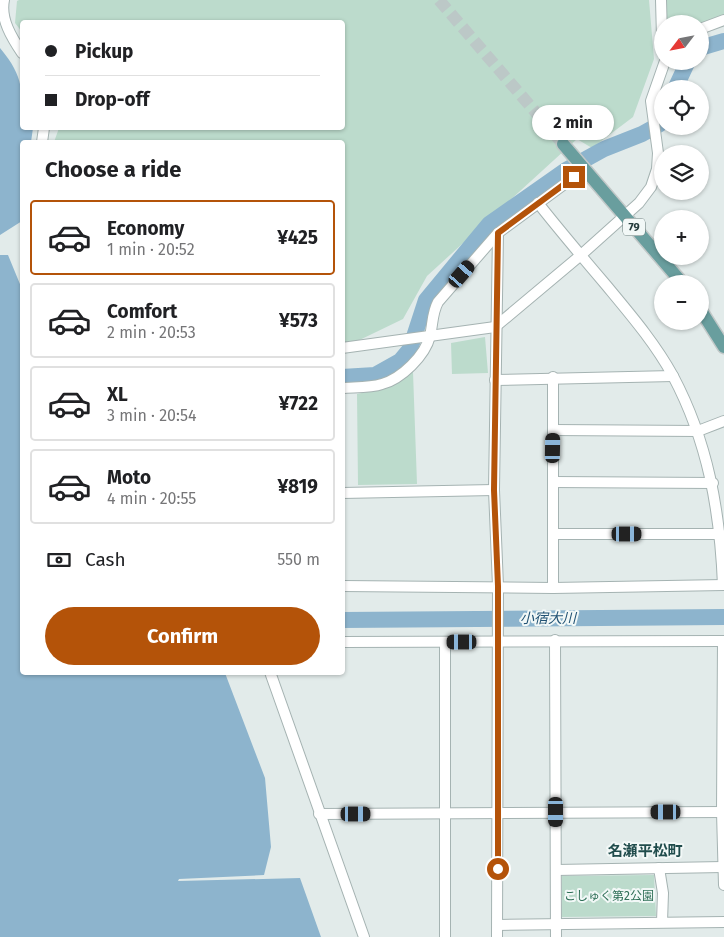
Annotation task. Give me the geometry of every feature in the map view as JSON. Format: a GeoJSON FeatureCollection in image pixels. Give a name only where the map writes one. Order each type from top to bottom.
{"type":"FeatureCollection","features":[{"type":"Feature","properties":{"kind":"main road","name":"79"},"geometry":{"type":"LineString","coordinates":[[562,144],[675,275]]}},
{"type":"Feature","properties":{"kind":"main road"},"geometry":{"type":"LineString","coordinates":[[709,323],[724,347]]}},
{"type":"Feature","properties":{"kind":"street"},"geometry":{"type":"LineString","coordinates":[[4,0],[1,6],[2,19],[20,50]]}},
{"type":"Feature","properties":{"kind":"street"},"geometry":{"type":"LineString","coordinates":[[661,0],[661,15]]}},
{"type":"Feature","properties":{"kind":"street"},"geometry":{"type":"LineString","coordinates":[[709,26],[724,20]]}},
{"type":"Feature","properties":{"kind":"street"},"geometry":{"type":"LineString","coordinates":[[345,348],[495,328],[581,255],[639,203],[651,187],[657,170],[658,153],[651,115],[651,101],[662,70]]}},
{"type":"Feature","properties":{"kind":"street"},"geometry":{"type":"LineString","coordinates":[[345,388],[380,385],[389,382],[409,368],[421,352],[428,337],[432,313],[438,302],[498,233],[574,177]]}},
{"type":"Feature","properties":{"kind":"street"},"geometry":{"type":"LineString","coordinates":[[345,586],[497,590],[724,585],[713,483],[698,431],[673,376],[641,327],[538,203]]}},
{"type":"Feature","properties":{"kind":"street"},"geometry":{"type":"LineString","coordinates":[[497,937],[499,813],[494,490],[495,328],[498,233]]}},
{"type":"Feature","properties":{"kind":"street"},"geometry":{"type":"LineString","coordinates":[[495,380],[552,377],[673,376]]}},
{"type":"Feature","properties":{"kind":"street"},"geometry":{"type":"LineString","coordinates":[[552,377],[553,588]]}},
{"type":"Feature","properties":{"kind":"street"},"geometry":{"type":"LineString","coordinates":[[553,430],[698,431],[724,420]]}},
{"type":"Feature","properties":{"kind":"street"},"geometry":{"type":"LineString","coordinates":[[553,482],[713,483]]}},
{"type":"Feature","properties":{"kind":"street"},"geometry":{"type":"LineString","coordinates":[[345,493],[494,490]]}},
{"type":"Feature","properties":{"kind":"street"},"geometry":{"type":"LineString","coordinates":[[553,534],[720,534]]}},
{"type":"Feature","properties":{"kind":"street"},"geometry":{"type":"LineString","coordinates":[[345,642],[497,640],[723,641],[724,885]]}},
{"type":"Feature","properties":{"kind":"street"},"geometry":{"type":"LineString","coordinates":[[555,640],[556,937]]}},
{"type":"Feature","properties":{"kind":"street"},"geometry":{"type":"LineString","coordinates":[[445,642],[445,937]]}},
{"type":"Feature","properties":{"kind":"street"},"geometry":{"type":"LineString","coordinates":[[271,675],[364,937]]}},
{"type":"Feature","properties":{"kind":"street"},"geometry":{"type":"LineString","coordinates":[[319,814],[723,812]]}},
{"type":"Feature","properties":{"kind":"street"},"geometry":{"type":"LineString","coordinates":[[556,870],[723,867]]}},
{"type":"Feature","properties":{"kind":"street"},"geometry":{"type":"LineString","coordinates":[[659,868],[663,894],[662,922]]}},
{"type":"Feature","properties":{"kind":"street"},"geometry":{"type":"LineString","coordinates":[[498,925],[724,922]]}},
{"type":"Feature","properties":{"kind":"green space"},"geometry":{"type":"Polygon","coordinates":[[[19,0],[649,0],[654,59],[633,117],[592,148],[577,139],[427,276],[403,319],[345,347],[345,140],[55,140],[58,130],[345,130],[345,20],[20,20],[20,29],[15,23],[17,1],[19,0]]]}},
{"type":"Feature","properties":{"kind":"green space"},"geometry":{"type":"Polygon","coordinates":[[[667,0],[724,0],[724,16],[709,21],[709,15],[667,15],[665,5],[667,0]]]}},
{"type":"Feature","properties":{"kind":"green space"},"geometry":{"type":"Polygon","coordinates":[[[485,337],[488,373],[452,374],[451,343],[485,337]]]}},
{"type":"Feature","properties":{"kind":"green space"},"geometry":{"type":"Polygon","coordinates":[[[413,372],[417,484],[358,485],[357,394],[386,388],[413,372]]]}},
{"type":"Feature","properties":{"kind":"green space","name":"こしゅく第2公園"},"geometry":{"type":"Polygon","coordinates":[[[654,875],[656,916],[562,917],[562,876],[654,875]]]}},
{"type":"Feature","properties":{"kind":"water"},"geometry":{"type":"Polygon","coordinates":[[[0,48],[14,68],[20,85],[20,130],[33,130],[31,140],[20,140],[20,222],[0,235],[0,48]]]}},
{"type":"Feature","properties":{"kind":"water"},"geometry":{"type":"Polygon","coordinates":[[[0,255],[8,255],[20,284],[20,675],[226,675],[265,778],[271,847],[264,875],[179,879],[178,881],[300,878],[321,937],[0,937],[0,255]]]}},
{"type":"Feature","properties":{"kind":"waterway"},"geometry":{"type":"LineString","coordinates":[[709,45],[724,41]]}},
{"type":"Feature","properties":{"kind":"waterway"},"geometry":{"type":"LineString","coordinates":[[679,80],[684,70]]}},
{"type":"Feature","properties":{"kind":"waterway"},"geometry":{"type":"LineString","coordinates":[[345,377],[375,375],[400,361],[410,349],[426,300],[489,224],[566,170],[604,149],[654,127]]}},
{"type":"Feature","properties":{"kind":"waterway","name":"小宿大川"},"geometry":{"type":"LineString","coordinates":[[345,620],[724,617]]}},
{"type":"Feature","properties":{"kind":"tunnel"},"geometry":{"type":"LineString","coordinates":[[439,0],[563,144]]}},
{"type":"Feature","properties":{"kind":"district","name":"名瀬平松町"},"geometry":{"type":"Point","coordinates":[645,851]}},
{"type":"Feature","properties":{"kind":"route"},"geometry":{"type":"LineString","coordinates":[[498,869],[498,586],[494,490],[495,328],[498,233],[574,177]]}}]}
